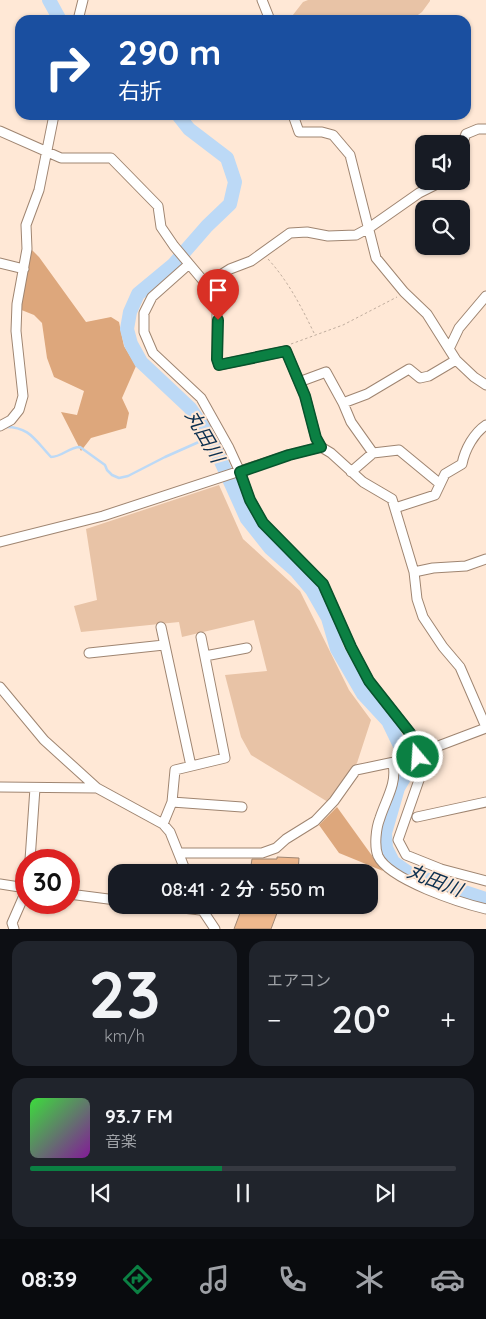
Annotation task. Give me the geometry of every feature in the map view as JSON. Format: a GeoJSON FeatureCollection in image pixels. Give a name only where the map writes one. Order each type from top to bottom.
{"type":"FeatureCollection","features":[{"type":"Feature","properties":{"kind":"street"},"geometry":{"type":"LineString","coordinates":[[79,15],[83,0]]}},
{"type":"Feature","properties":{"kind":"street"},"geometry":{"type":"LineString","coordinates":[[262,0],[268,15]]}},
{"type":"Feature","properties":{"kind":"street"},"geometry":{"type":"LineString","coordinates":[[0,426],[11,420],[19,410],[23,396],[16,331],[16,304],[27,249],[26,225],[39,190],[53,120]]}},
{"type":"Feature","properties":{"kind":"street"},"geometry":{"type":"LineString","coordinates":[[295,120],[299,132],[322,132],[333,135],[350,154],[376,258],[404,292],[427,314],[456,360],[474,377],[486,385]]}},
{"type":"Feature","properties":{"kind":"street"},"geometry":{"type":"LineString","coordinates":[[466,135],[478,129],[486,129]]}},
{"type":"Feature","properties":{"kind":"street"},"geometry":{"type":"LineString","coordinates":[[0,131],[61,158],[111,158],[158,206],[161,227],[188,265],[206,284],[217,312],[217,359],[219,365],[286,351],[305,396],[316,438],[321,447],[363,482],[387,494],[392,499],[414,572],[417,599],[423,617],[443,648],[460,667],[486,728],[441,745],[418,757],[393,764],[356,770],[334,801],[315,821],[286,839],[276,848],[262,853],[179,853]]}},
{"type":"Feature","properties":{"kind":"street"},"geometry":{"type":"LineString","coordinates":[[206,284],[230,269],[251,261],[290,233],[306,232],[337,236],[356,234],[370,228],[423,190]]}},
{"type":"Feature","properties":{"kind":"street"},"geometry":{"type":"LineString","coordinates":[[0,263],[24,269]]}},
{"type":"Feature","properties":{"kind":"street"},"geometry":{"type":"LineString","coordinates":[[188,265],[152,297],[144,313],[144,332],[153,353],[201,398],[240,472],[250,500],[263,523],[323,584],[351,647],[369,681],[410,733],[418,757],[419,780],[398,840],[406,855],[441,869],[486,881]]}},
{"type":"Feature","properties":{"kind":"street"},"geometry":{"type":"LineString","coordinates":[[449,349],[459,328],[486,296]]}},
{"type":"Feature","properties":{"kind":"street"},"geometry":{"type":"LineString","coordinates":[[343,403],[367,394],[408,369],[420,378],[429,376],[456,360]]}},
{"type":"Feature","properties":{"kind":"street"},"geometry":{"type":"LineString","coordinates":[[298,382],[326,372],[351,422],[373,453]]}},
{"type":"Feature","properties":{"kind":"street"},"geometry":{"type":"LineString","coordinates":[[395,508],[435,495],[439,483],[445,474],[462,464],[464,454],[477,431],[486,425]]}},
{"type":"Feature","properties":{"kind":"street"},"geometry":{"type":"LineString","coordinates":[[0,542],[103,516],[289,455],[321,447]]}},
{"type":"Feature","properties":{"kind":"street"},"geometry":{"type":"LineString","coordinates":[[351,472],[373,453],[399,450],[439,483]]}},
{"type":"Feature","properties":{"kind":"street"},"geometry":{"type":"LineString","coordinates":[[414,572],[433,568],[466,566],[486,559]]}},
{"type":"Feature","properties":{"kind":"street"},"geometry":{"type":"LineString","coordinates":[[161,627],[190,766]]}},
{"type":"Feature","properties":{"kind":"street"},"geometry":{"type":"LineString","coordinates":[[163,824],[172,802],[175,770],[226,758],[200,637]]}},
{"type":"Feature","properties":{"kind":"street"},"geometry":{"type":"LineString","coordinates":[[89,653],[164,645]]}},
{"type":"Feature","properties":{"kind":"street"},"geometry":{"type":"LineString","coordinates":[[204,656],[247,648]]}},
{"type":"Feature","properties":{"kind":"street"},"geometry":{"type":"LineString","coordinates":[[0,687],[44,740],[97,788],[163,824],[170,832],[183,864]]}},
{"type":"Feature","properties":{"kind":"street"},"geometry":{"type":"LineString","coordinates":[[393,764],[395,775],[379,820],[376,841],[378,856],[391,871],[420,887],[486,909]]}},
{"type":"Feature","properties":{"kind":"street"},"geometry":{"type":"LineString","coordinates":[[0,787],[97,788]]}},
{"type":"Feature","properties":{"kind":"street"},"geometry":{"type":"LineString","coordinates":[[31,849],[35,788]]}},
{"type":"Feature","properties":{"kind":"street"},"geometry":{"type":"LineString","coordinates":[[172,802],[242,807]]}},
{"type":"Feature","properties":{"kind":"street"},"geometry":{"type":"LineString","coordinates":[[417,817],[486,802]]}},
{"type":"Feature","properties":{"kind":"street"},"geometry":{"type":"LineString","coordinates":[[0,884],[15,887]]}},
{"type":"Feature","properties":{"kind":"street"},"geometry":{"type":"LineString","coordinates":[[80,895],[108,899]]}},
{"type":"Feature","properties":{"kind":"street"},"geometry":{"type":"LineString","coordinates":[[14,929],[12,924],[16,914]]}},
{"type":"Feature","properties":{"kind":"street"},"geometry":{"type":"LineString","coordinates":[[205,914],[216,929]]}},
{"type":"Feature","properties":{"kind":"path"},"geometry":{"type":"LineString","coordinates":[[262,253],[284,276],[298,299],[315,335]]}},
{"type":"Feature","properties":{"kind":"path"},"geometry":{"type":"LineString","coordinates":[[286,351],[286,345],[343,325],[391,302],[404,292]]}},
{"type":"Feature","properties":{"kind":"shaded area"},"geometry":{"type":"Polygon","coordinates":[[[308,0],[430,0],[418,15],[293,15],[303,2],[308,0]]]}},
{"type":"Feature","properties":{"kind":"shaded area"},"geometry":{"type":"Polygon","coordinates":[[[30,248],[39,257],[86,322],[111,317],[119,322],[124,346],[136,366],[122,398],[129,413],[126,428],[91,438],[81,451],[61,412],[77,415],[84,391],[54,377],[47,358],[42,323],[34,315],[19,309],[30,248]]]}},
{"type":"Feature","properties":{"kind":"shaded area"},"geometry":{"type":"Polygon","coordinates":[[[219,485],[243,539],[300,591],[349,690],[371,720],[357,763],[328,802],[251,755],[241,737],[225,675],[267,671],[254,620],[182,637],[179,622],[81,632],[74,606],[97,600],[86,529],[219,485]]]}},
{"type":"Feature","properties":{"kind":"shaded area"},"geometry":{"type":"Polygon","coordinates":[[[337,807],[378,864],[366,864],[339,853],[319,825],[337,807]]]}},
{"type":"Feature","properties":{"kind":"building"},"geometry":{"type":"Polygon","coordinates":[[[277,857],[299,858],[299,864],[251,864],[252,859],[277,859],[277,857]]]}},
{"type":"Feature","properties":{"kind":"building"},"geometry":{"type":"Polygon","coordinates":[[[240,914],[277,914],[271,929],[234,929],[240,914]]]}},
{"type":"Feature","properties":{"kind":"waterway","name":"丸田川"},"geometry":{"type":"LineString","coordinates":[[49,0],[57,15]]}},
{"type":"Feature","properties":{"kind":"waterway","name":"丸田川"},"geometry":{"type":"LineString","coordinates":[[182,120],[189,129],[227,158],[235,182],[230,204],[207,226],[173,265],[138,294],[130,312],[127,329],[131,344],[141,362],[190,408],[210,437],[247,519],[270,548],[296,571],[312,590],[328,618],[337,649],[363,694],[388,721],[404,754],[407,773],[398,788],[385,833],[386,848],[393,862],[410,874],[486,899]]}},
{"type":"Feature","properties":{"kind":"waterway"},"geometry":{"type":"LineString","coordinates":[[4,427],[20,429],[31,435],[51,457],[80,447],[105,465],[112,475],[119,478],[128,476],[210,437]]}},
{"type":"Feature","properties":{"kind":"route"},"geometry":{"type":"LineString","coordinates":[[218,320],[217,359],[219,365],[286,351],[305,396],[316,438],[321,447],[289,455],[240,472],[250,500],[263,523],[306,564],[323,584],[351,647],[369,681],[410,733],[418,757]]}}]}
